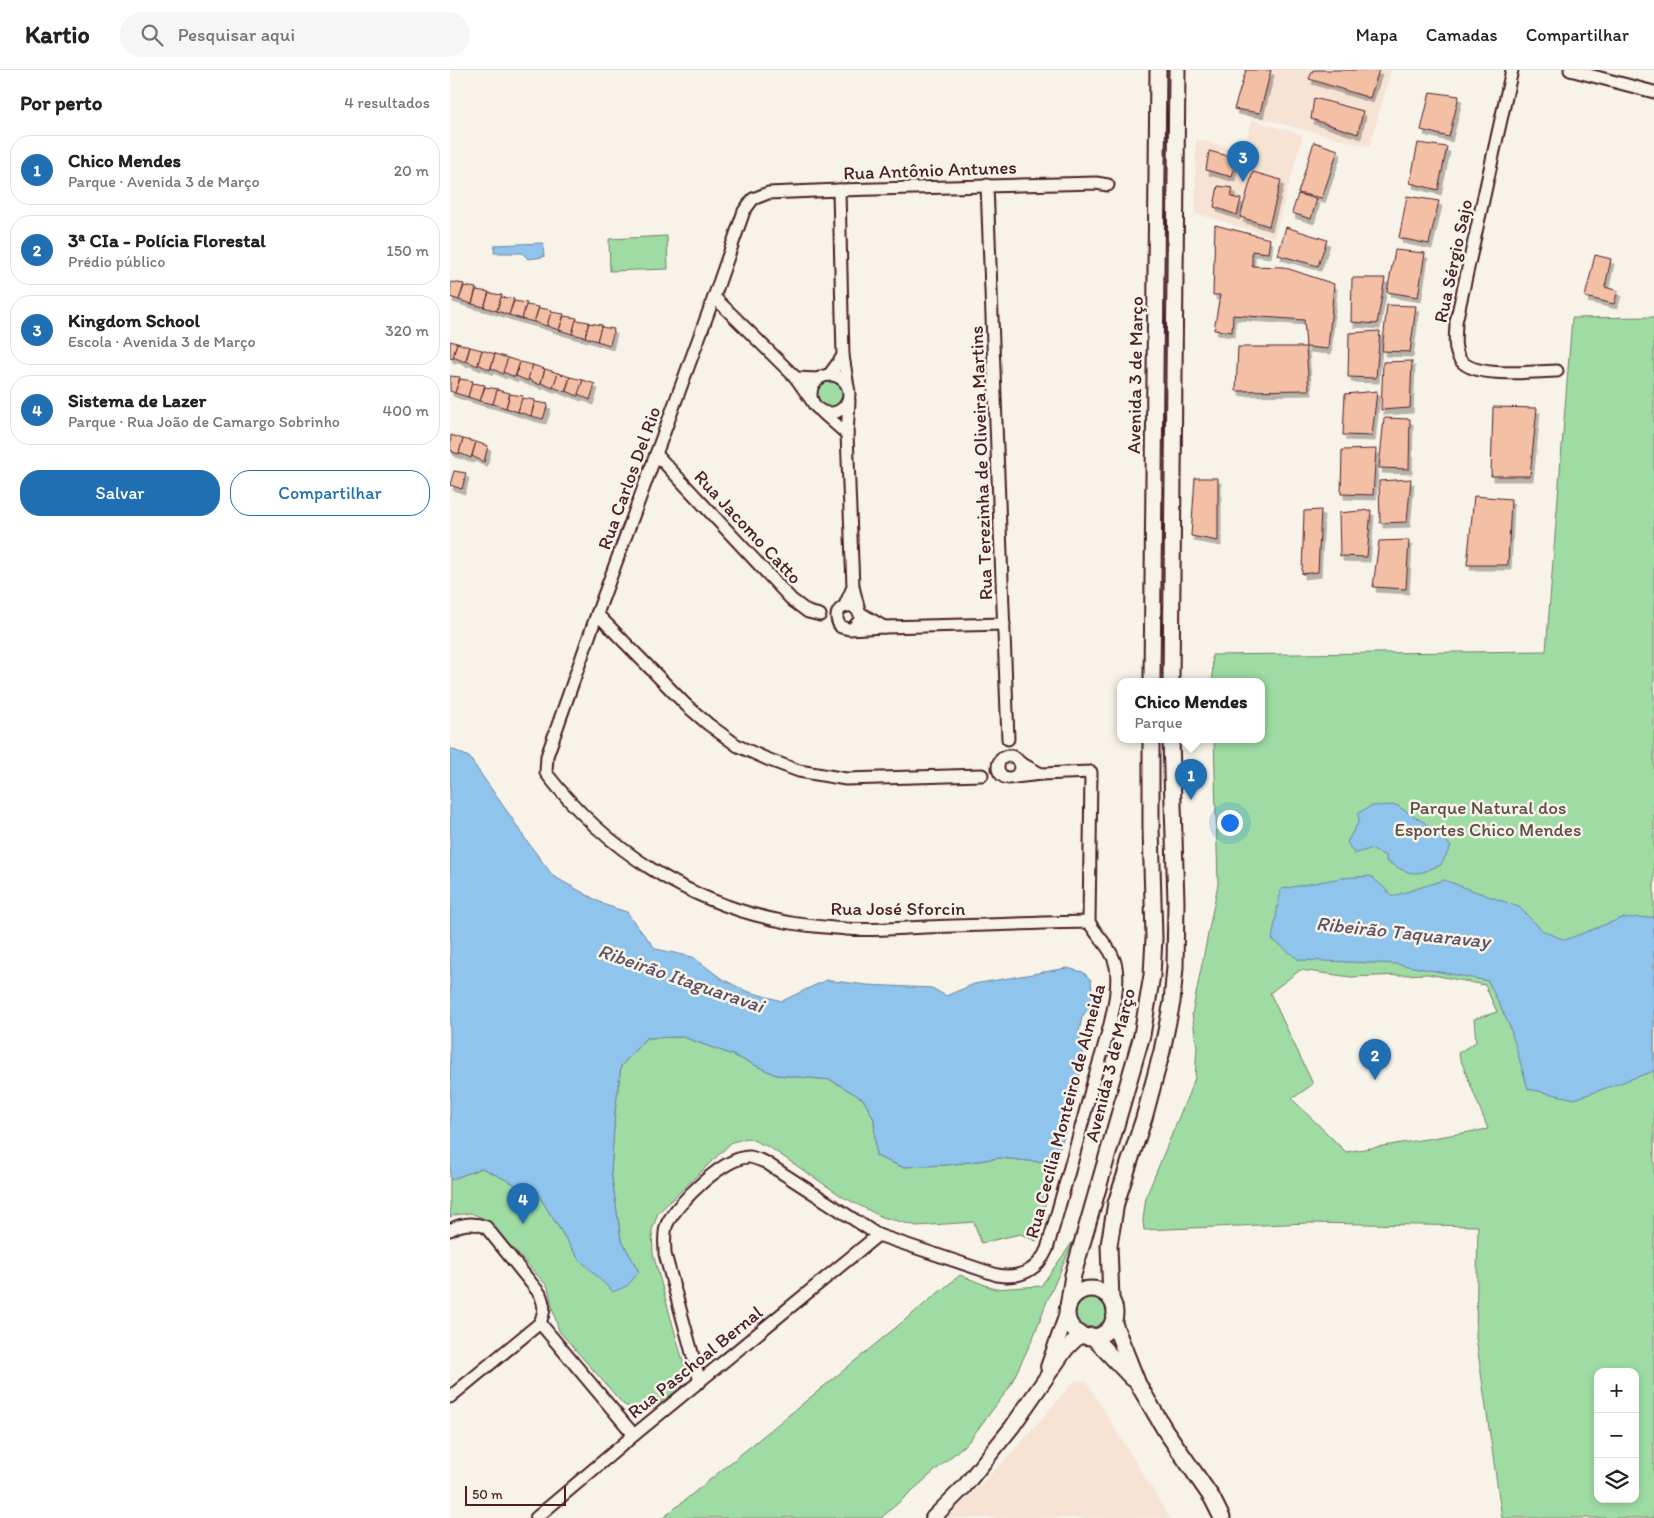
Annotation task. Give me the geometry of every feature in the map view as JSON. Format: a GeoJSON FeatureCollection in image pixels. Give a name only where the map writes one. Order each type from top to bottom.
{"type":"FeatureCollection","features":[{"type":"Feature","properties":{"kind":"main road","name":"Avenida 3 de Março"},"geometry":{"type":"LineString","coordinates":[[1152,678],[1158,70]]}},
{"type":"Feature","properties":{"kind":"main road","name":"Avenida 3 de Março"},"geometry":{"type":"LineString","coordinates":[[1171,678],[1177,70]]}},
{"type":"Feature","properties":{"kind":"main road","name":"Avenida 3 de Março"},"geometry":{"type":"LineString","coordinates":[[1067,1310],[1073,1275],[1142,1035],[1152,975],[1154,938],[1150,824],[1151,743]]}},
{"type":"Feature","properties":{"kind":"main road"},"geometry":{"type":"LineString","coordinates":[[1172,743],[1176,902],[1175,966],[1172,1002],[1162,1051],[1144,1118],[1114,1210],[1109,1245],[1111,1299],[1114,1310],[1113,1322],[1138,1384],[1165,1430],[1212,1498],[1222,1518]]}},
{"type":"Feature","properties":{"kind":"main road"},"geometry":{"type":"LineString","coordinates":[[1111,1299],[1101,1291],[1088,1289],[1074,1296],[1067,1310],[1071,1326],[1087,1335],[1138,1384]]}},
{"type":"Feature","properties":{"kind":"main road"},"geometry":{"type":"LineString","coordinates":[[1087,1335],[1105,1332],[1113,1322]]}},
{"type":"Feature","properties":{"kind":"street","name":"Rua Sérgio Sajo"},"geometry":{"type":"LineString","coordinates":[[1512,70],[1456,322],[1455,343],[1459,358],[1471,368],[1490,373],[1557,371]]}},
{"type":"Feature","properties":{"kind":"street"},"geometry":{"type":"LineString","coordinates":[[1570,70],[1654,92]]}},
{"type":"Feature","properties":{"kind":"street","name":"Rua Antônio Antunes"},"geometry":{"type":"LineString","coordinates":[[753,199],[768,193],[839,190],[988,185],[1096,183],[1108,185]]}},
{"type":"Feature","properties":{"kind":"street","name":"Rua Terezinha de Oliveira Martins"},"geometry":{"type":"LineString","coordinates":[[988,185],[1008,739],[1000,761]]}},
{"type":"Feature","properties":{"kind":"street"},"geometry":{"type":"LineString","coordinates":[[839,190],[843,356],[849,394],[847,434],[853,587],[860,612],[860,620],[853,628]]}},
{"type":"Feature","properties":{"kind":"street","name":"Rua Carlos Del Rio"},"geometry":{"type":"LineString","coordinates":[[546,773],[547,756],[597,614],[714,298],[744,211],[753,199]]}},
{"type":"Feature","properties":{"kind":"street"},"geometry":{"type":"LineString","coordinates":[[714,298],[796,378],[820,411],[847,434]]}},
{"type":"Feature","properties":{"kind":"street"},"geometry":{"type":"LineString","coordinates":[[812,402],[812,390],[843,356]]}},
{"type":"Feature","properties":{"kind":"street"},"geometry":{"type":"LineString","coordinates":[[796,378],[834,376],[843,380],[849,394],[843,408],[838,412],[832,413],[820,411]]}},
{"type":"Feature","properties":{"kind":"street","name":"Rua Jacomo Catto"},"geometry":{"type":"LineString","coordinates":[[656,454],[792,600],[808,612],[820,615],[841,627]]}},
{"type":"Feature","properties":{"kind":"street"},"geometry":{"type":"LineString","coordinates":[[853,587],[837,615],[838,623],[841,627],[849,630],[853,628],[884,626],[1004,624]]}},
{"type":"Feature","properties":{"kind":"street"},"geometry":{"type":"LineString","coordinates":[[820,615],[843,606],[853,606],[884,626]]}},
{"type":"Feature","properties":{"kind":"street"},"geometry":{"type":"LineString","coordinates":[[597,614],[686,705],[708,724],[738,746],[767,760],[799,771],[846,779],[982,775],[1009,777],[1091,772],[1089,922]]}},
{"type":"Feature","properties":{"kind":"street","name":"Rua Terezinha de Oliveira Martins"},"geometry":{"type":"LineString","coordinates":[[1008,739],[1018,761]]}},
{"type":"Feature","properties":{"kind":"street"},"geometry":{"type":"LineString","coordinates":[[982,775],[1010,756],[1041,774]]}},
{"type":"Feature","properties":{"kind":"street"},"geometry":{"type":"LineString","coordinates":[[1000,761],[997,769],[1000,775],[1009,777],[1020,770],[1018,761]]}},
{"type":"Feature","properties":{"kind":"street","name":"Rua José Sforcin"},"geometry":{"type":"LineString","coordinates":[[546,773],[561,793],[592,825],[622,850],[654,871],[690,890],[720,904],[750,914],[786,922],[849,929],[1089,922]]}},
{"type":"Feature","properties":{"kind":"street","name":"Rua Cecília Monteiro de Almeida"},"geometry":{"type":"LineString","coordinates":[[700,1382],[666,1254],[664,1237],[667,1225],[676,1211],[719,1169],[736,1160],[750,1157],[765,1162],[878,1235],[1005,1276],[1018,1275],[1037,1265],[1047,1249],[1104,1047],[1116,994],[1117,979],[1114,959],[1089,922]]}},
{"type":"Feature","properties":{"kind":"street"},"geometry":{"type":"LineString","coordinates":[[450,1230],[459,1225],[476,1223],[486,1227],[540,1294],[545,1311],[540,1323],[450,1397]]}},
{"type":"Feature","properties":{"kind":"street","name":"Rua Paschoal Bernal"},"geometry":{"type":"LineString","coordinates":[[536,1518],[878,1235]]}},
{"type":"Feature","properties":{"kind":"street"},"geometry":{"type":"LineString","coordinates":[[1036,1393],[1049,1364],[1067,1310]]}},
{"type":"Feature","properties":{"kind":"street"},"geometry":{"type":"LineString","coordinates":[[540,1323],[634,1435]]}},
{"type":"Feature","properties":{"kind":"street"},"geometry":{"type":"LineString","coordinates":[[932,1518],[964,1487],[1012,1427],[1066,1349],[1087,1335]]}},
{"type":"Feature","properties":{"kind":"shaded area"},"geometry":{"type":"Polygon","coordinates":[[[1246,70],[1391,70],[1370,147],[1233,111],[1246,70]]]}},
{"type":"Feature","properties":{"kind":"shaded area"},"geometry":{"type":"Polygon","coordinates":[[[1252,120],[1303,135],[1274,237],[1195,213],[1196,139],[1243,151],[1252,120]]]}},
{"type":"Feature","properties":{"kind":"shaded area"},"geometry":{"type":"Polygon","coordinates":[[[1075,1380],[1086,1381],[1170,1518],[947,1518],[1010,1455],[1075,1380]]]}},
{"type":"Feature","properties":{"kind":"green space"},"geometry":{"type":"Polygon","coordinates":[[[667,236],[668,269],[610,271],[609,239],[667,236]]]}},
{"type":"Feature","properties":{"kind":"green space","name":"Parque Natural dos Esportes Chico Mendes"},"geometry":{"type":"Polygon","coordinates":[[[1654,317],[1654,1518],[1502,1518],[1476,1338],[1478,1226],[1308,1223],[1144,1230],[1143,1220],[1146,1197],[1195,1078],[1197,1047],[1192,1014],[1218,884],[1214,743],[1265,743],[1265,678],[1213,678],[1212,655],[1546,651],[1572,318],[1654,317]],[[1300,970],[1270,993],[1313,1084],[1292,1099],[1346,1152],[1488,1129],[1458,1053],[1476,1042],[1474,1019],[1497,1012],[1485,985],[1428,974],[1351,977],[1300,970]]]}},
{"type":"Feature","properties":{"kind":"green space"},"geometry":{"type":"Polygon","coordinates":[[[830,379],[841,383],[845,394],[841,405],[830,409],[819,405],[815,394],[819,383],[830,379]]]}},
{"type":"Feature","properties":{"kind":"green space"},"geometry":{"type":"Polygon","coordinates":[[[683,1037],[733,1055],[776,1075],[831,1080],[863,1099],[874,1119],[876,1156],[902,1167],[947,1165],[1000,1158],[1039,1162],[1057,1155],[1036,1241],[1020,1234],[981,1243],[974,1222],[917,1226],[882,1217],[843,1197],[769,1147],[748,1138],[732,1142],[658,1213],[652,1230],[653,1254],[685,1369],[682,1381],[674,1393],[649,1410],[637,1412],[623,1404],[559,1331],[548,1287],[487,1220],[471,1213],[450,1217],[450,1180],[482,1168],[539,1196],[578,1258],[639,1272],[621,1239],[611,1172],[615,1112],[621,1066],[646,1038],[683,1037]]]}},
{"type":"Feature","properties":{"kind":"green space"},"geometry":{"type":"Polygon","coordinates":[[[1074,1240],[1033,1338],[1009,1388],[969,1441],[881,1518],[663,1518],[960,1275],[995,1289],[1041,1286],[1074,1240]]]}},
{"type":"Feature","properties":{"kind":"green space"},"geometry":{"type":"Polygon","coordinates":[[[1091,1295],[1097,1296],[1102,1300],[1106,1305],[1106,1317],[1102,1322],[1097,1326],[1091,1327],[1085,1326],[1080,1322],[1076,1317],[1075,1311],[1076,1305],[1080,1300],[1085,1296],[1091,1295]]]}},
{"type":"Feature","properties":{"kind":"water"},"geometry":{"type":"Polygon","coordinates":[[[543,243],[544,257],[528,259],[522,253],[494,253],[495,245],[543,243]]]}},
{"type":"Feature","properties":{"kind":"water","name":"Ribeirão Itaguaravai"},"geometry":{"type":"Polygon","coordinates":[[[450,748],[469,757],[553,876],[605,905],[627,912],[656,949],[693,957],[722,979],[746,991],[782,1001],[826,980],[867,985],[932,988],[946,996],[974,984],[1067,968],[1083,972],[1091,980],[1093,1002],[1082,1017],[1079,1032],[1083,1057],[1076,1097],[1057,1155],[1039,1162],[1000,1158],[947,1165],[902,1167],[876,1156],[874,1119],[863,1099],[831,1080],[776,1075],[733,1055],[683,1037],[646,1038],[621,1066],[615,1112],[611,1172],[621,1239],[639,1272],[627,1286],[613,1292],[578,1258],[539,1196],[482,1168],[450,1180],[450,748]]]}},
{"type":"Feature","properties":{"kind":"water"},"geometry":{"type":"Polygon","coordinates":[[[1396,805],[1425,823],[1451,846],[1441,865],[1420,873],[1413,873],[1386,861],[1386,856],[1370,849],[1354,854],[1347,842],[1359,821],[1358,813],[1371,806],[1396,805]]]}},
{"type":"Feature","properties":{"kind":"water","name":"Ribeirão Taquaravay"},"geometry":{"type":"Polygon","coordinates":[[[1371,876],[1393,896],[1444,880],[1519,907],[1543,931],[1565,940],[1622,918],[1654,917],[1654,1071],[1575,1099],[1528,1089],[1510,1027],[1488,981],[1397,964],[1299,960],[1272,939],[1281,889],[1341,878],[1371,876]]]}},
{"type":"Feature","properties":{"kind":"building"},"geometry":{"type":"Polygon","coordinates":[[[1246,70],[1271,70],[1260,113],[1234,109],[1246,70]]]}},
{"type":"Feature","properties":{"kind":"building"},"geometry":{"type":"Polygon","coordinates":[[[1313,70],[1379,70],[1370,98],[1309,79],[1313,70]]]}},
{"type":"Feature","properties":{"kind":"building"},"geometry":{"type":"Polygon","coordinates":[[[1430,92],[1459,96],[1449,137],[1421,130],[1430,92]]]}},
{"type":"Feature","properties":{"kind":"building"},"geometry":{"type":"Polygon","coordinates":[[[1314,98],[1363,111],[1358,134],[1311,119],[1314,98]]]}},
{"type":"Feature","properties":{"kind":"building"},"geometry":{"type":"Polygon","coordinates":[[[1314,142],[1338,150],[1322,198],[1298,193],[1314,142]]]}},
{"type":"Feature","properties":{"kind":"building"},"geometry":{"type":"Polygon","coordinates":[[[1418,143],[1447,147],[1438,190],[1410,183],[1418,143]]]}},
{"type":"Feature","properties":{"kind":"building"},"geometry":{"type":"Polygon","coordinates":[[[1209,151],[1236,158],[1232,177],[1206,170],[1209,151]]]}},
{"type":"Feature","properties":{"kind":"building"},"geometry":{"type":"Polygon","coordinates":[[[1253,172],[1281,180],[1269,226],[1240,217],[1253,172]]]}},
{"type":"Feature","properties":{"kind":"building"},"geometry":{"type":"Polygon","coordinates":[[[1218,186],[1233,188],[1231,197],[1241,199],[1237,215],[1214,207],[1218,186]]]}},
{"type":"Feature","properties":{"kind":"building"},"geometry":{"type":"Polygon","coordinates":[[[1298,194],[1317,199],[1311,219],[1292,213],[1298,194]]]}},
{"type":"Feature","properties":{"kind":"building"},"geometry":{"type":"Polygon","coordinates":[[[1407,196],[1439,201],[1429,244],[1399,238],[1407,196]]]}},
{"type":"Feature","properties":{"kind":"building"},"geometry":{"type":"Polygon","coordinates":[[[1215,225],[1270,239],[1268,253],[1252,251],[1252,266],[1283,267],[1334,284],[1328,349],[1306,347],[1304,320],[1233,315],[1232,332],[1214,330],[1220,295],[1213,295],[1215,225]]]}},
{"type":"Feature","properties":{"kind":"building"},"geometry":{"type":"Polygon","coordinates":[[[1286,227],[1327,240],[1318,266],[1278,255],[1286,227]]]}},
{"type":"Feature","properties":{"kind":"building"},"geometry":{"type":"Polygon","coordinates":[[[1395,250],[1425,253],[1418,297],[1387,292],[1395,250]]]}},
{"type":"Feature","properties":{"kind":"building"},"geometry":{"type":"Polygon","coordinates":[[[1595,255],[1611,259],[1605,287],[1618,291],[1614,304],[1585,297],[1595,255]]]}},
{"type":"Feature","properties":{"kind":"building"},"geometry":{"type":"Polygon","coordinates":[[[1352,278],[1385,278],[1377,324],[1351,322],[1352,278]]]}},
{"type":"Feature","properties":{"kind":"building"},"geometry":{"type":"Polygon","coordinates":[[[451,282],[464,284],[459,300],[450,297],[451,282]]]}},
{"type":"Feature","properties":{"kind":"building"},"geometry":{"type":"Polygon","coordinates":[[[464,286],[476,288],[472,304],[459,300],[464,286]]]}},
{"type":"Feature","properties":{"kind":"building"},"geometry":{"type":"Polygon","coordinates":[[[476,290],[489,292],[484,307],[472,304],[476,290]]]}},
{"type":"Feature","properties":{"kind":"building"},"geometry":{"type":"Polygon","coordinates":[[[489,293],[502,295],[497,311],[484,307],[489,293]]]}},
{"type":"Feature","properties":{"kind":"building"},"geometry":{"type":"Polygon","coordinates":[[[501,297],[514,299],[509,315],[497,311],[501,297]]]}},
{"type":"Feature","properties":{"kind":"building"},"geometry":{"type":"Polygon","coordinates":[[[514,301],[527,303],[522,319],[509,315],[514,301]]]}},
{"type":"Feature","properties":{"kind":"building"},"geometry":{"type":"Polygon","coordinates":[[[526,305],[539,307],[534,322],[522,319],[526,305]]]}},
{"type":"Feature","properties":{"kind":"building"},"geometry":{"type":"Polygon","coordinates":[[[1387,305],[1416,306],[1410,352],[1382,351],[1387,305]]]}},
{"type":"Feature","properties":{"kind":"building"},"geometry":{"type":"Polygon","coordinates":[[[539,308],[552,310],[547,326],[534,322],[539,308]]]}},
{"type":"Feature","properties":{"kind":"building"},"geometry":{"type":"Polygon","coordinates":[[[551,312],[564,314],[559,330],[547,326],[551,312]]]}},
{"type":"Feature","properties":{"kind":"building"},"geometry":{"type":"Polygon","coordinates":[[[564,316],[577,318],[572,334],[559,330],[564,316]]]}},
{"type":"Feature","properties":{"kind":"building"},"geometry":{"type":"Polygon","coordinates":[[[576,320],[589,322],[585,337],[572,334],[576,320]]]}},
{"type":"Feature","properties":{"kind":"building"},"geometry":{"type":"Polygon","coordinates":[[[589,323],[602,325],[597,341],[585,337],[589,323]]]}},
{"type":"Feature","properties":{"kind":"building"},"geometry":{"type":"Polygon","coordinates":[[[601,327],[614,329],[610,345],[597,341],[601,327]]]}},
{"type":"Feature","properties":{"kind":"building"},"geometry":{"type":"Polygon","coordinates":[[[1380,331],[1376,378],[1348,377],[1349,333],[1380,331]]]}},
{"type":"Feature","properties":{"kind":"building"},"geometry":{"type":"Polygon","coordinates":[[[450,341],[457,343],[453,359],[450,358],[450,341]]]}},
{"type":"Feature","properties":{"kind":"building"},"geometry":{"type":"Polygon","coordinates":[[[457,343],[470,347],[465,362],[453,357],[457,343]]]}},
{"type":"Feature","properties":{"kind":"building"},"geometry":{"type":"Polygon","coordinates":[[[470,347],[482,350],[478,366],[466,361],[470,347]]]}},
{"type":"Feature","properties":{"kind":"building"},"geometry":{"type":"Polygon","coordinates":[[[1238,347],[1306,347],[1309,390],[1236,391],[1238,347]]]}},
{"type":"Feature","properties":{"kind":"building"},"geometry":{"type":"Polygon","coordinates":[[[482,350],[495,354],[490,370],[478,364],[482,350]]]}},
{"type":"Feature","properties":{"kind":"building"},"geometry":{"type":"Polygon","coordinates":[[[495,354],[508,358],[503,374],[491,368],[495,354]]]}},
{"type":"Feature","properties":{"kind":"building"},"geometry":{"type":"Polygon","coordinates":[[[508,358],[520,362],[515,377],[503,372],[508,358]]]}},
{"type":"Feature","properties":{"kind":"building"},"geometry":{"type":"Polygon","coordinates":[[[1412,361],[1410,408],[1381,410],[1383,362],[1412,361]]]}},
{"type":"Feature","properties":{"kind":"building"},"geometry":{"type":"Polygon","coordinates":[[[520,362],[533,365],[528,381],[516,376],[520,362]]]}},
{"type":"Feature","properties":{"kind":"building"},"geometry":{"type":"Polygon","coordinates":[[[533,365],[545,369],[540,385],[528,379],[533,365]]]}},
{"type":"Feature","properties":{"kind":"building"},"geometry":{"type":"Polygon","coordinates":[[[545,369],[558,373],[553,388],[541,383],[545,369]]]}},
{"type":"Feature","properties":{"kind":"building"},"geometry":{"type":"Polygon","coordinates":[[[558,373],[570,377],[565,392],[553,387],[558,373]]]}},
{"type":"Feature","properties":{"kind":"building"},"geometry":{"type":"Polygon","coordinates":[[[450,376],[460,377],[455,393],[450,391],[450,376]]]}},
{"type":"Feature","properties":{"kind":"building"},"geometry":{"type":"Polygon","coordinates":[[[570,377],[583,380],[578,396],[566,391],[570,377]]]}},
{"type":"Feature","properties":{"kind":"building"},"geometry":{"type":"Polygon","coordinates":[[[460,379],[473,381],[468,397],[455,393],[460,379]]]}},
{"type":"Feature","properties":{"kind":"building"},"geometry":{"type":"Polygon","coordinates":[[[583,380],[595,384],[590,400],[578,394],[583,380]]]}},
{"type":"Feature","properties":{"kind":"building"},"geometry":{"type":"Polygon","coordinates":[[[472,383],[485,385],[480,401],[468,397],[472,383]]]}},
{"type":"Feature","properties":{"kind":"building"},"geometry":{"type":"Polygon","coordinates":[[[485,387],[498,389],[493,404],[480,401],[485,387]]]}},
{"type":"Feature","properties":{"kind":"building"},"geometry":{"type":"Polygon","coordinates":[[[497,390],[510,393],[506,408],[493,404],[497,390]]]}},
{"type":"Feature","properties":{"kind":"building"},"geometry":{"type":"Polygon","coordinates":[[[1377,391],[1372,436],[1343,435],[1345,394],[1377,391]]]}},
{"type":"Feature","properties":{"kind":"building"},"geometry":{"type":"Polygon","coordinates":[[[510,394],[523,396],[518,412],[506,408],[510,394]]]}},
{"type":"Feature","properties":{"kind":"building"},"geometry":{"type":"Polygon","coordinates":[[[522,398],[535,400],[531,416],[518,412],[522,398]]]}},
{"type":"Feature","properties":{"kind":"building"},"geometry":{"type":"Polygon","coordinates":[[[535,402],[548,404],[543,419],[531,416],[535,402]]]}},
{"type":"Feature","properties":{"kind":"building"},"geometry":{"type":"Polygon","coordinates":[[[1493,407],[1537,408],[1530,476],[1491,476],[1493,407]]]}},
{"type":"Feature","properties":{"kind":"building"},"geometry":{"type":"Polygon","coordinates":[[[1384,418],[1410,419],[1409,469],[1379,468],[1384,418]]]}},
{"type":"Feature","properties":{"kind":"building"},"geometry":{"type":"Polygon","coordinates":[[[451,435],[463,439],[459,454],[450,450],[451,435]]]}},
{"type":"Feature","properties":{"kind":"building"},"geometry":{"type":"Polygon","coordinates":[[[463,439],[476,442],[471,458],[459,453],[463,439]]]}},
{"type":"Feature","properties":{"kind":"building"},"geometry":{"type":"Polygon","coordinates":[[[476,442],[488,446],[484,462],[472,456],[476,442]]]}},
{"type":"Feature","properties":{"kind":"building"},"geometry":{"type":"Polygon","coordinates":[[[1376,449],[1373,495],[1341,494],[1342,450],[1376,449]]]}},
{"type":"Feature","properties":{"kind":"building"},"geometry":{"type":"Polygon","coordinates":[[[454,471],[466,473],[462,489],[450,485],[454,471]]]}},
{"type":"Feature","properties":{"kind":"building"},"geometry":{"type":"Polygon","coordinates":[[[1195,478],[1218,478],[1218,541],[1191,536],[1195,478]]]}},
{"type":"Feature","properties":{"kind":"building"},"geometry":{"type":"Polygon","coordinates":[[[1411,479],[1407,522],[1380,523],[1379,481],[1411,479]]]}},
{"type":"Feature","properties":{"kind":"building"},"geometry":{"type":"Polygon","coordinates":[[[1474,496],[1511,499],[1508,565],[1467,565],[1474,496]]]}},
{"type":"Feature","properties":{"kind":"building"},"geometry":{"type":"Polygon","coordinates":[[[1321,510],[1318,572],[1302,574],[1304,511],[1321,510]]]}},
{"type":"Feature","properties":{"kind":"building"},"geometry":{"type":"Polygon","coordinates":[[[1371,510],[1367,557],[1340,556],[1339,513],[1371,510]]]}},
{"type":"Feature","properties":{"kind":"building"},"geometry":{"type":"Polygon","coordinates":[[[1409,540],[1406,589],[1373,587],[1379,541],[1409,540]]]}},
{"type":"Feature","properties":{"kind":"place","name":"Kingdom School"},"geometry":{"type":"Point","coordinates":[1243,182]}},
{"type":"Feature","properties":{"kind":"place","name":"Chico Mendes"},"geometry":{"type":"Point","coordinates":[1191,800]}},
{"type":"Feature","properties":{"kind":"place","name":"3ª CIa - Polícia Florestal"},"geometry":{"type":"Point","coordinates":[1375,1080]}},
{"type":"Feature","properties":{"kind":"place","name":"Sistema de Lazer"},"geometry":{"type":"Point","coordinates":[523,1224]}}]}
